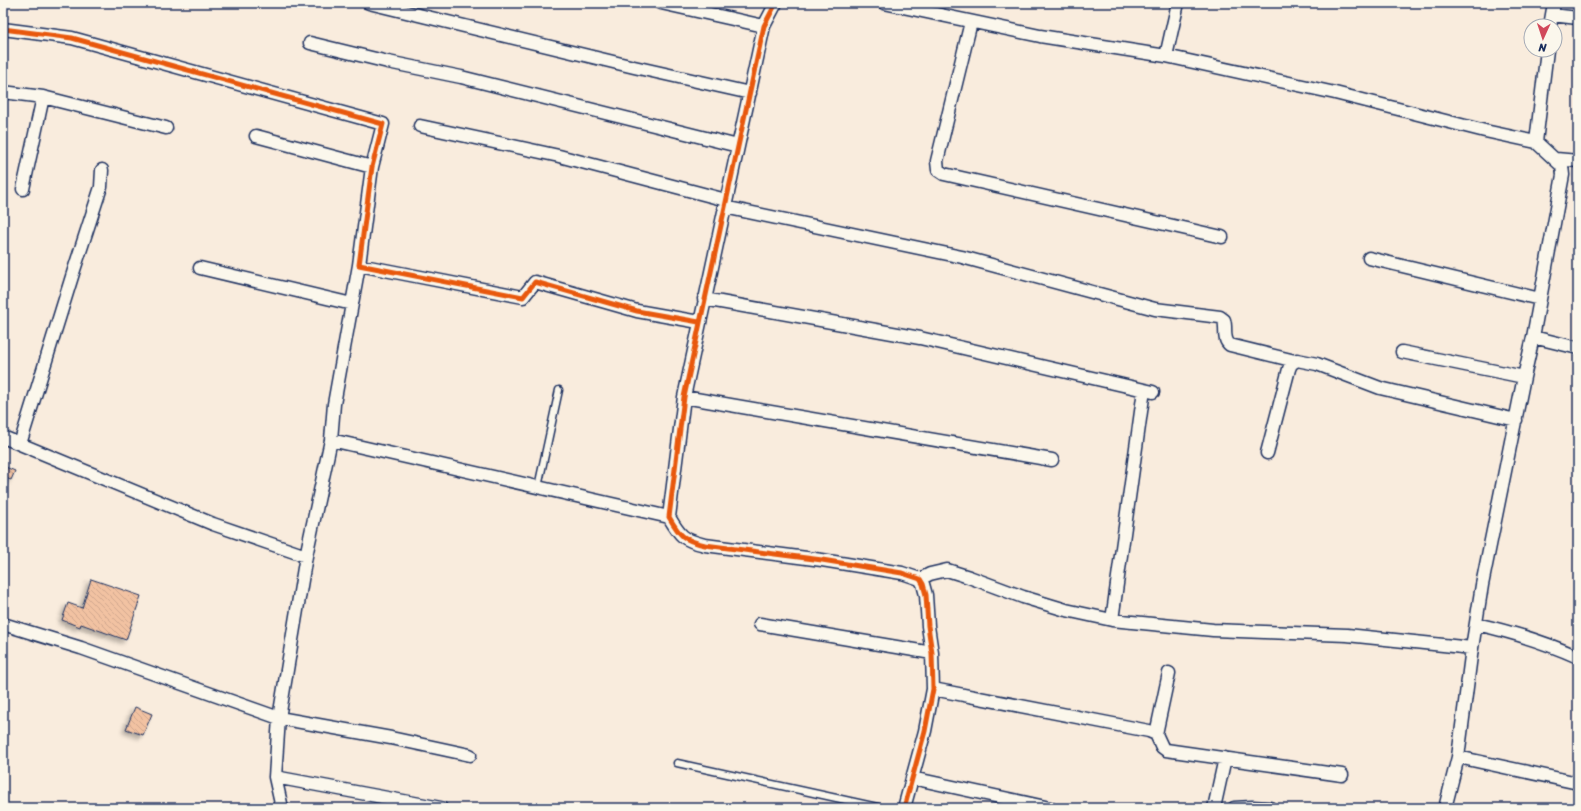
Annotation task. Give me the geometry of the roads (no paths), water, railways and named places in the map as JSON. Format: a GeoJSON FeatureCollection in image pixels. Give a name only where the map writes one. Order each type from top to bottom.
{"type":"FeatureCollection","features":[{"type":"Feature","properties":{"kind":"street"},"geometry":{"type":"LineString","coordinates":[[370,3],[634,67],[750,93]]}},
{"type":"Feature","properties":{"kind":"street"},"geometry":{"type":"LineString","coordinates":[[661,3],[764,26]]}},
{"type":"Feature","properties":{"kind":"street"},"geometry":{"type":"LineString","coordinates":[[776,3],[764,26],[684,397],[669,517],[682,537],[698,544],[895,572],[920,579],[930,574],[947,570],[1023,597],[1066,610],[1112,620],[1213,630],[1347,635],[1472,648]]}},
{"type":"Feature","properties":{"kind":"street"},"geometry":{"type":"LineString","coordinates":[[884,3],[1040,36],[1166,56],[1334,93],[1477,129],[1536,142],[1562,166],[1563,175],[1533,337],[1484,578],[1472,648],[1458,757],[1445,808]]}},
{"type":"Feature","properties":{"kind":"street"},"geometry":{"type":"LineString","coordinates":[[1166,56],[1178,3]]}},
{"type":"Feature","properties":{"kind":"street"},"geometry":{"type":"LineString","coordinates":[[1552,15],[1578,18]]}},
{"type":"Feature","properties":{"kind":"street"},"geometry":{"type":"LineString","coordinates":[[971,22],[937,161],[938,170],[944,174],[1222,237]]}},
{"type":"Feature","properties":{"kind":"street"},"geometry":{"type":"LineString","coordinates":[[3,29],[72,38],[383,124],[372,167],[352,304],[334,404],[331,440],[306,556],[279,718],[276,776],[282,808]]}},
{"type":"Feature","properties":{"kind":"street"},"geometry":{"type":"LineString","coordinates":[[310,43],[388,62],[461,77],[738,146]]}},
{"type":"Feature","properties":{"kind":"street"},"geometry":{"type":"LineString","coordinates":[[1536,142],[1546,58]]}},
{"type":"Feature","properties":{"kind":"street"},"geometry":{"type":"LineString","coordinates":[[3,92],[43,97],[81,105],[166,128]]}},
{"type":"Feature","properties":{"kind":"street"},"geometry":{"type":"LineString","coordinates":[[23,189],[43,97]]}},
{"type":"Feature","properties":{"kind":"street"},"geometry":{"type":"LineString","coordinates":[[420,126],[560,156],[725,204],[962,257],[1155,308],[1220,317],[1226,324],[1226,342],[1230,345],[1295,361],[1298,360],[1317,364],[1380,388],[1516,420]]}},
{"type":"Feature","properties":{"kind":"street"},"geometry":{"type":"LineString","coordinates":[[256,136],[372,167]]}},
{"type":"Feature","properties":{"kind":"street"},"geometry":{"type":"LineString","coordinates":[[1556,159],[1578,161]]}},
{"type":"Feature","properties":{"kind":"street"},"geometry":{"type":"LineString","coordinates":[[20,444],[101,187],[102,170]]}},
{"type":"Feature","properties":{"kind":"street"},"geometry":{"type":"LineString","coordinates":[[1369,258],[1540,299]]}},
{"type":"Feature","properties":{"kind":"street"},"geometry":{"type":"LineString","coordinates":[[358,265],[523,297],[535,282],[636,311],[699,322]]}},
{"type":"Feature","properties":{"kind":"street"},"geometry":{"type":"LineString","coordinates":[[200,268],[352,304]]}},
{"type":"Feature","properties":{"kind":"street"},"geometry":{"type":"LineString","coordinates":[[704,299],[920,338],[1149,391],[1112,620]]}},
{"type":"Feature","properties":{"kind":"street"},"geometry":{"type":"LineString","coordinates":[[1533,337],[1578,348]]}},
{"type":"Feature","properties":{"kind":"street"},"geometry":{"type":"LineString","coordinates":[[1402,352],[1524,377]]}},
{"type":"Feature","properties":{"kind":"street"},"geometry":{"type":"LineString","coordinates":[[1267,453],[1289,368],[1295,361]]}},
{"type":"Feature","properties":{"kind":"street"},"geometry":{"type":"LineString","coordinates":[[684,397],[1052,460]]}},
{"type":"Feature","properties":{"kind":"street"},"geometry":{"type":"LineString","coordinates":[[3,436],[213,524],[306,556]]}},
{"type":"Feature","properties":{"kind":"street"},"geometry":{"type":"LineString","coordinates":[[331,440],[669,517]]}},
{"type":"Feature","properties":{"kind":"street"},"geometry":{"type":"LineString","coordinates":[[904,808],[925,731],[933,689],[932,653],[925,589],[920,579]]}},
{"type":"Feature","properties":{"kind":"street"},"geometry":{"type":"LineString","coordinates":[[3,624],[81,648],[279,718],[391,738],[470,755]]}},
{"type":"Feature","properties":{"kind":"street"},"geometry":{"type":"LineString","coordinates":[[760,624],[932,653]]}},
{"type":"Feature","properties":{"kind":"street"},"geometry":{"type":"LineString","coordinates":[[1476,624],[1500,629],[1537,640],[1578,657]]}},
{"type":"Feature","properties":{"kind":"street"},"geometry":{"type":"LineString","coordinates":[[1169,673],[1156,734],[1162,747],[1166,750],[1342,775]]}},
{"type":"Feature","properties":{"kind":"street"},"geometry":{"type":"LineString","coordinates":[[933,689],[1149,731],[1156,734]]}},
{"type":"Feature","properties":{"kind":"street"},"geometry":{"type":"LineString","coordinates":[[1458,757],[1578,783]]}},
{"type":"Feature","properties":{"kind":"street"},"geometry":{"type":"LineString","coordinates":[[1214,808],[1225,758]]}},
{"type":"Feature","properties":{"kind":"street"},"geometry":{"type":"LineString","coordinates":[[276,776],[442,808]]}},
{"type":"Feature","properties":{"kind":"street"},"geometry":{"type":"LineString","coordinates":[[912,778],[1050,808]]}},
{"type":"Feature","properties":{"kind":"street"},"geometry":{"type":"LineString","coordinates":[[1234,808],[1270,808]]}},
{"type":"Feature","properties":{"kind":"lane"},"geometry":{"type":"LineString","coordinates":[[538,487],[559,390]]}},
{"type":"Feature","properties":{"kind":"lane"},"geometry":{"type":"LineString","coordinates":[[677,763],[882,808]]}}]}
